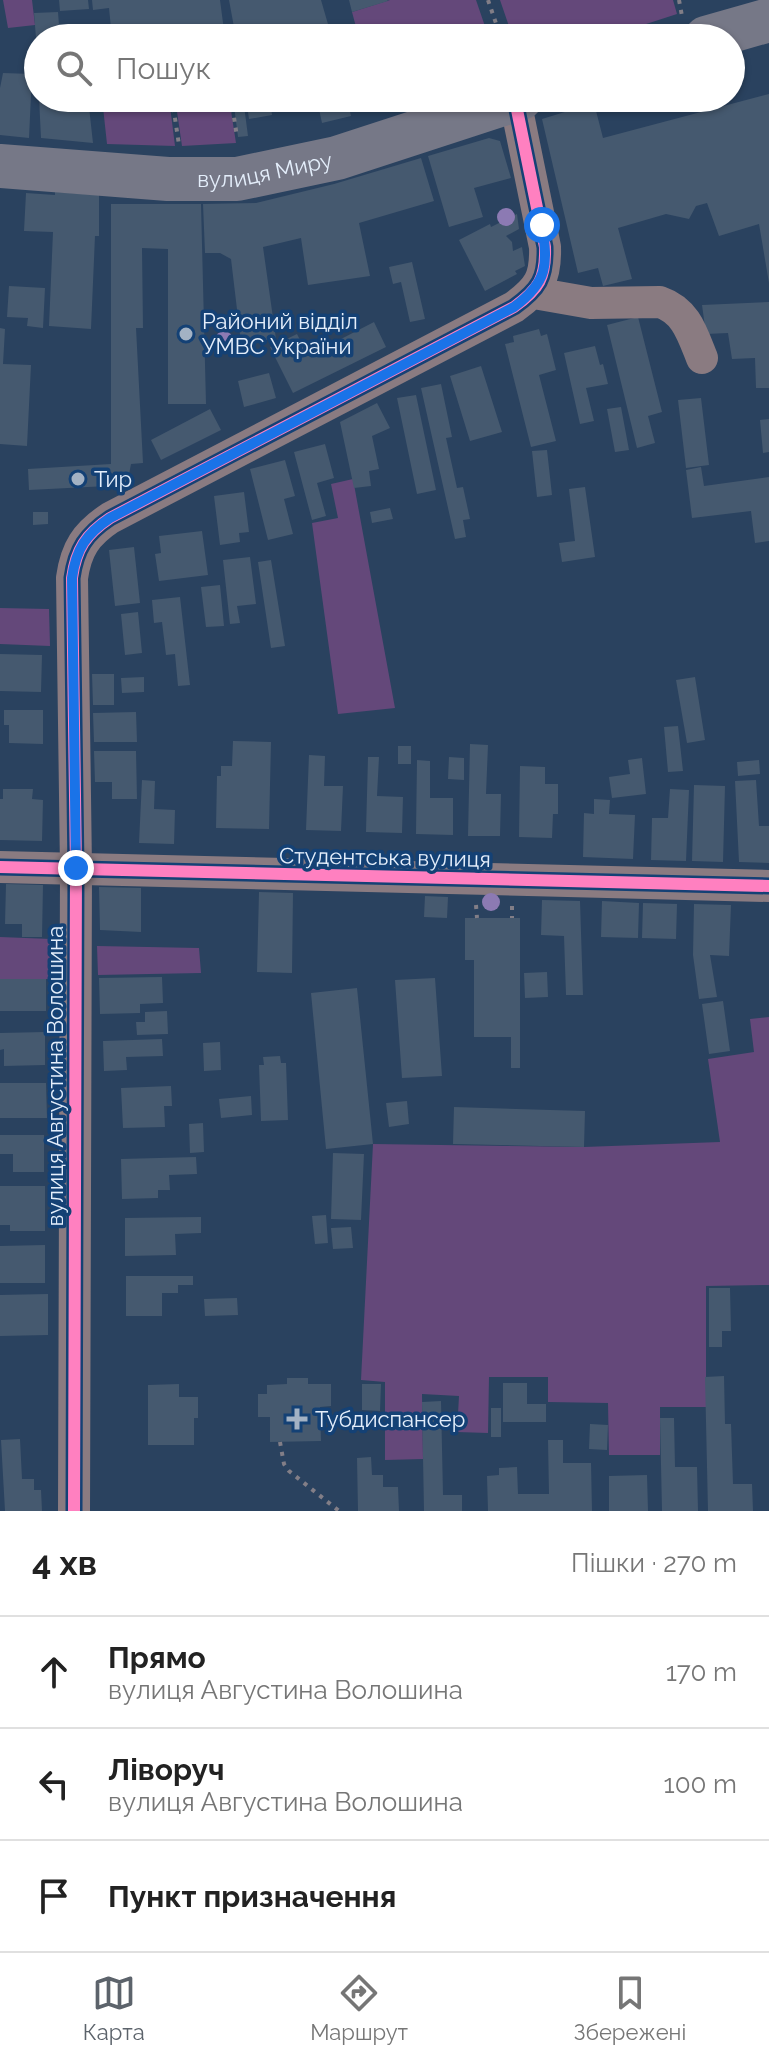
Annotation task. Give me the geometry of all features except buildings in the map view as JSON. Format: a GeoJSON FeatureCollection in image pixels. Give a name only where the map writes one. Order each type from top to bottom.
{"type":"FeatureCollection","features":[{"type":"Feature","properties":{"kind":"highway"},"geometry":{"type":"LineString","coordinates":[[706,22],[769,20]]}},
{"type":"Feature","properties":{"kind":"highway","name":"вулиця Миру"},"geometry":{"type":"LineString","coordinates":[[0,166],[168,179],[237,179],[337,158],[478,112]]}},
{"type":"Feature","properties":{"kind":"street"},"geometry":{"type":"LineString","coordinates":[[520,112],[545,247],[546,264],[534,293],[591,303],[660,302],[670,305],[683,316],[702,358]]}},
{"type":"Feature","properties":{"kind":"street","name":"вулиця Августина Волошина"},"geometry":{"type":"LineString","coordinates":[[74,1511],[76,868],[72,578],[78,548],[86,537],[110,518],[514,307],[534,293]]}},
{"type":"Feature","properties":{"kind":"street","name":"Студентська вулиця"},"geometry":{"type":"LineString","coordinates":[[0,867],[769,886]]}},
{"type":"Feature","properties":{"kind":"path"},"geometry":{"type":"LineString","coordinates":[[488,0],[496,24]]}},
{"type":"Feature","properties":{"kind":"path"},"geometry":{"type":"LineString","coordinates":[[679,0],[683,14],[706,22]]}},
{"type":"Feature","properties":{"kind":"path"},"geometry":{"type":"LineString","coordinates":[[174,112],[180,155]]}},
{"type":"Feature","properties":{"kind":"path"},"geometry":{"type":"LineString","coordinates":[[233,112],[237,137]]}},
{"type":"Feature","properties":{"kind":"path"},"geometry":{"type":"LineString","coordinates":[[477,909],[477,918]]}},
{"type":"Feature","properties":{"kind":"path"},"geometry":{"type":"LineString","coordinates":[[512,909],[512,918]]}},
{"type":"Feature","properties":{"kind":"path"},"geometry":{"type":"LineString","coordinates":[[280,1442],[284,1464],[289,1471],[339,1511]]}},
{"type":"Feature","properties":{"kind":"shaded area"},"geometry":{"type":"Polygon","coordinates":[[[3,0],[32,0],[35,24],[8,28],[3,0]]]}},
{"type":"Feature","properties":{"kind":"shaded area"},"geometry":{"type":"Polygon","coordinates":[[[390,0],[476,0],[484,24],[355,24],[352,12],[390,0]]]}},
{"type":"Feature","properties":{"kind":"shaded area"},"geometry":{"type":"Polygon","coordinates":[[[500,0],[673,0],[677,14],[646,24],[508,24],[500,0]]]}},
{"type":"Feature","properties":{"kind":"shaded area"},"geometry":{"type":"Polygon","coordinates":[[[104,112],[171,112],[175,146],[107,144],[104,112]]]}},
{"type":"Feature","properties":{"kind":"shaded area"},"geometry":{"type":"Polygon","coordinates":[[[177,112],[231,112],[236,143],[182,146],[177,112]]]}},
{"type":"Feature","properties":{"kind":"shaded area"},"geometry":{"type":"Polygon","coordinates":[[[353,479],[395,708],[338,714],[312,523],[338,518],[331,484],[353,479]]]}},
{"type":"Feature","properties":{"kind":"shaded area"},"geometry":{"type":"Polygon","coordinates":[[[0,608],[49,609],[50,646],[0,644],[0,608]]]}},
{"type":"Feature","properties":{"kind":"shaded area"},"geometry":{"type":"Polygon","coordinates":[[[0,937],[51,939],[51,979],[0,979],[0,937]]]}},
{"type":"Feature","properties":{"kind":"shaded area"},"geometry":{"type":"Polygon","coordinates":[[[97,946],[199,948],[201,973],[98,975],[97,946]]]}},
{"type":"Feature","properties":{"kind":"shaded area"},"geometry":{"type":"Polygon","coordinates":[[[769,1017],[769,1285],[706,1286],[706,1407],[660,1407],[660,1455],[609,1455],[608,1403],[548,1402],[548,1377],[489,1377],[488,1433],[457,1432],[459,1396],[422,1394],[423,1459],[385,1460],[385,1382],[361,1380],[373,1144],[584,1147],[720,1142],[708,1059],[754,1052],[750,1019],[769,1017]]]}},
{"type":"Feature","properties":{"kind":"cycle path"},"geometry":{"type":"LineString","coordinates":[[74,1511],[76,868],[72,578],[76,559],[88,536],[110,518],[514,307],[530,294],[542,275],[545,247],[517,112]]}},
{"type":"Feature","properties":{"kind":"cycle path"},"geometry":{"type":"LineString","coordinates":[[0,867],[769,886]]}},
{"type":"Feature","properties":{"kind":"place","name":"Районий відділ УМВС України"},"geometry":{"type":"Point","coordinates":[186,334]}},
{"type":"Feature","properties":{"kind":"place","name":"Тир"},"geometry":{"type":"Point","coordinates":[78,479]}},
{"type":"Feature","properties":{"kind":"place","name":"Тубдиспансер"},"geometry":{"type":"Point","coordinates":[297,1419]}},
{"type":"Feature","properties":{"kind":"route"},"geometry":{"type":"LineString","coordinates":[[76,868],[72,578],[78,548],[86,537],[110,518],[514,307],[534,293],[542,278],[546,264],[542,225]]}}]}
